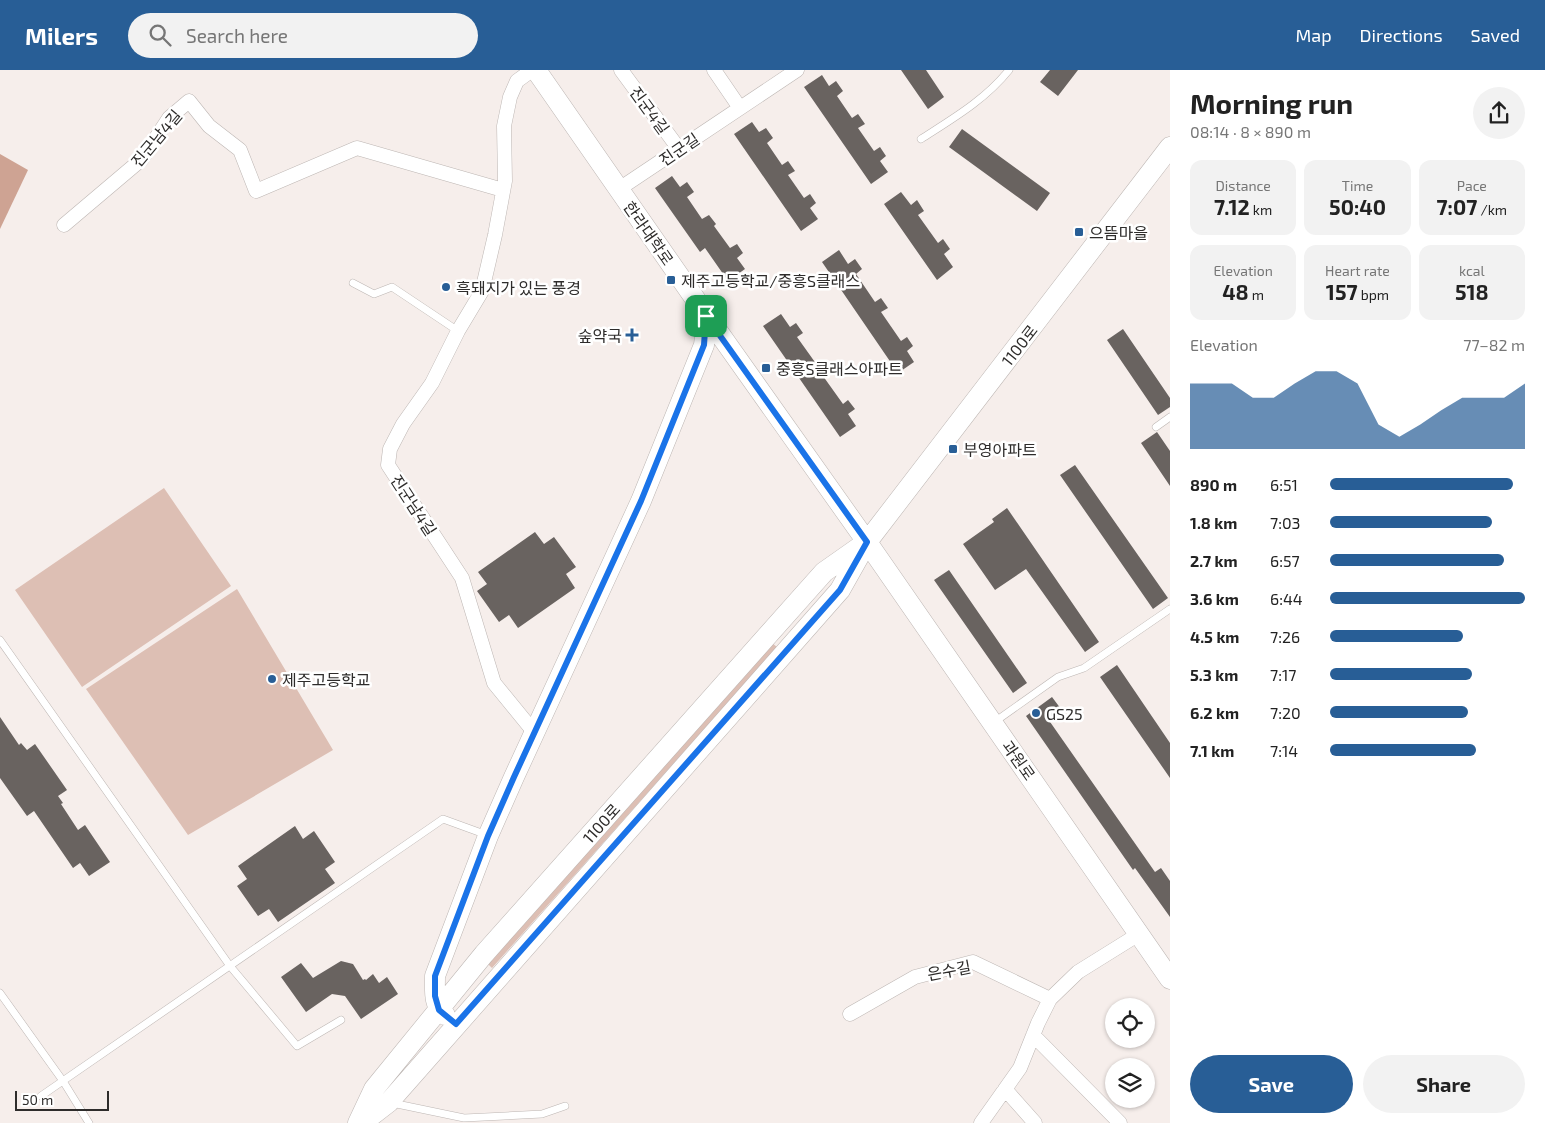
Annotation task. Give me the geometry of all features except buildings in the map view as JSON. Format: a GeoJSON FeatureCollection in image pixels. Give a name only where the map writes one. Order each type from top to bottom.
{"type":"FeatureCollection","features":[{"type":"Feature","properties":{"kind":"main road","name":"한라대학로"},"geometry":{"type":"LineString","coordinates":[[534,70],[867,542]]}},
{"type":"Feature","properties":{"kind":"main road","name":"1100로"},"geometry":{"type":"LineString","coordinates":[[362,1123],[389,1102],[840,590],[867,542],[1170,147]]}},
{"type":"Feature","properties":{"kind":"main road"},"geometry":{"type":"LineString","coordinates":[[399,1058],[435,976],[488,836],[641,501],[704,345],[706,316]]}},
{"type":"Feature","properties":{"kind":"main road","name":"1100로"},"geometry":{"type":"LineString","coordinates":[[358,1123],[374,1089],[484,954],[824,572],[867,542]]}},
{"type":"Feature","properties":{"kind":"main road","name":"과원로"},"geometry":{"type":"LineString","coordinates":[[867,542],[1170,979]]}},
{"type":"Feature","properties":{"kind":"main road"},"geometry":{"type":"LineString","coordinates":[[452,929],[446,961],[450,971],[458,974],[464,971],[484,954]]}},
{"type":"Feature","properties":{"kind":"main road"},"geometry":{"type":"LineString","coordinates":[[435,976],[435,996],[439,1010],[456,1024]]}},
{"type":"Feature","properties":{"kind":"street","name":"진군남4길"},"geometry":{"type":"LineString","coordinates":[[534,70],[517,81],[510,97],[504,126],[505,181],[482,291],[458,331],[432,383],[399,432],[390,449],[388,465],[462,578],[494,683],[534,732]]}},
{"type":"Feature","properties":{"kind":"street","name":"진군4길"},"geometry":{"type":"LineString","coordinates":[[621,70],[678,149]]}},
{"type":"Feature","properties":{"kind":"street"},"geometry":{"type":"LineString","coordinates":[[714,70],[740,108]]}},
{"type":"Feature","properties":{"kind":"street","name":"진군길"},"geometry":{"type":"LineString","coordinates":[[619,189],[797,70]]}},
{"type":"Feature","properties":{"kind":"street","name":"진군남4길"},"geometry":{"type":"LineString","coordinates":[[64,225],[142,159],[169,118],[189,101],[209,126],[240,150],[256,191],[357,148],[503,190]]}},
{"type":"Feature","properties":{"kind":"street"},"geometry":{"type":"LineString","coordinates":[[981,1123],[1020,1068],[1050,1000],[1078,972],[1139,934]]}},
{"type":"Feature","properties":{"kind":"street","name":"은수길"},"geometry":{"type":"LineString","coordinates":[[850,1014],[915,977],[973,962],[1050,1000]]}},
{"type":"Feature","properties":{"kind":"street"},"geometry":{"type":"LineString","coordinates":[[1033,1035],[1120,1123]]}},
{"type":"Feature","properties":{"kind":"street"},"geometry":{"type":"LineString","coordinates":[[1005,1089],[1035,1123]]}},
{"type":"Feature","properties":{"kind":"lane"},"geometry":{"type":"LineString","coordinates":[[921,140],[977,102],[1009,70]]}},
{"type":"Feature","properties":{"kind":"lane"},"geometry":{"type":"LineString","coordinates":[[353,282],[374,294],[392,287],[458,331]]}},
{"type":"Feature","properties":{"kind":"lane"},"geometry":{"type":"LineString","coordinates":[[1156,426],[1170,416]]}},
{"type":"Feature","properties":{"kind":"lane"},"geometry":{"type":"LineString","coordinates":[[993,723],[1058,677],[1084,668],[1170,609]]}},
{"type":"Feature","properties":{"kind":"lane"},"geometry":{"type":"LineString","coordinates":[[0,640],[230,966],[297,1046],[341,1020]]}},
{"type":"Feature","properties":{"kind":"lane"},"geometry":{"type":"LineString","coordinates":[[41,1096],[443,819],[488,836]]}},
{"type":"Feature","properties":{"kind":"lane"},"geometry":{"type":"LineString","coordinates":[[0,993],[63,1080],[89,1123]]}},
{"type":"Feature","properties":{"kind":"lane"},"geometry":{"type":"LineString","coordinates":[[389,1102],[464,1118],[542,1114],[565,1106]]}},
{"type":"Feature","properties":{"kind":"shaded area"},"geometry":{"type":"Polygon","coordinates":[[[0,154],[28,170],[0,229],[0,154]]]}},
{"type":"Feature","properties":{"kind":"shaded area"},"geometry":{"type":"Polygon","coordinates":[[[164,488],[231,586],[82,687],[15,590],[164,488]]]}},
{"type":"Feature","properties":{"kind":"shaded area"},"geometry":{"type":"Polygon","coordinates":[[[237,589],[333,750],[188,835],[86,689],[237,589]]]}},
{"type":"Feature","properties":{"kind":"shaded area"},"geometry":{"type":"Polygon","coordinates":[[[772,643],[777,647],[492,968],[487,963],[772,643]]]}},
{"type":"Feature","properties":{"kind":"place","name":"으뜸마을"},"geometry":{"type":"Point","coordinates":[1079,232]}},
{"type":"Feature","properties":{"kind":"place","name":"제주고등학교/중흥S클래스"},"geometry":{"type":"Point","coordinates":[671,280]}},
{"type":"Feature","properties":{"kind":"place","name":"흑돼지가 있는 풍경"},"geometry":{"type":"Point","coordinates":[446,287]}},
{"type":"Feature","properties":{"kind":"place","name":"숲약국"},"geometry":{"type":"Point","coordinates":[632,335]}},
{"type":"Feature","properties":{"kind":"place","name":"중흥S클래스아파트"},"geometry":{"type":"Point","coordinates":[766,368]}},
{"type":"Feature","properties":{"kind":"place","name":"부영아파트"},"geometry":{"type":"Point","coordinates":[953,449]}},
{"type":"Feature","properties":{"kind":"place","name":"제주고등학교"},"geometry":{"type":"Point","coordinates":[272,679]}},
{"type":"Feature","properties":{"kind":"place","name":"GS25"},"geometry":{"type":"Point","coordinates":[1036,713]}},
{"type":"Feature","properties":{"kind":"route"},"geometry":{"type":"LineString","coordinates":[[706,316],[867,542],[840,590],[456,1024],[439,1010],[435,996],[435,976],[488,836],[641,501],[704,345],[706,316]]}}]}
